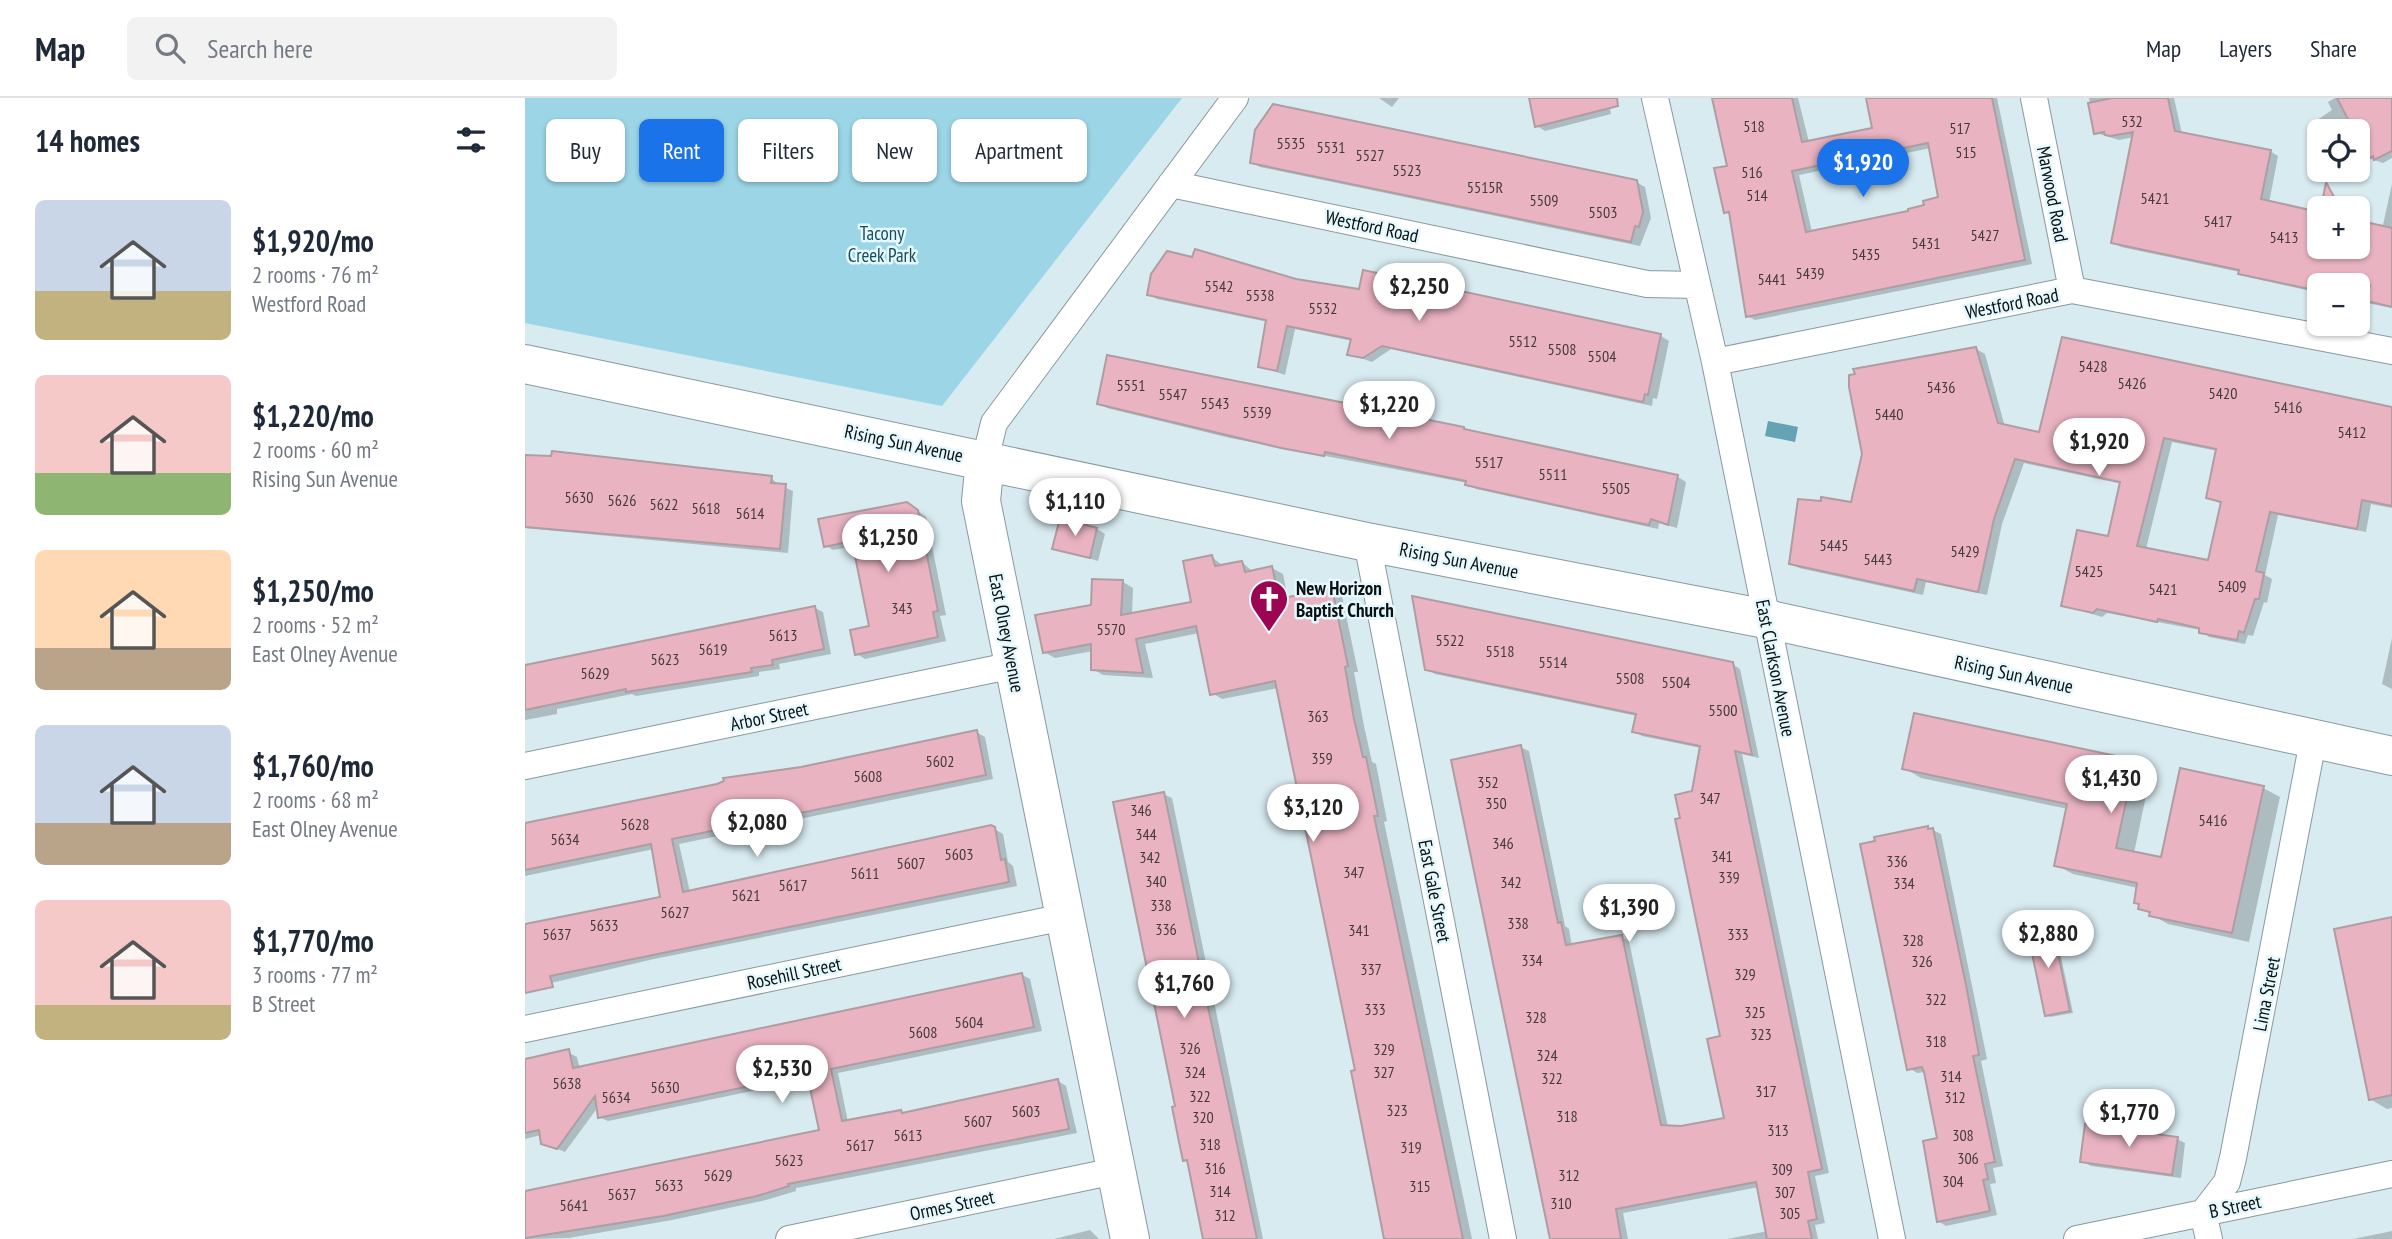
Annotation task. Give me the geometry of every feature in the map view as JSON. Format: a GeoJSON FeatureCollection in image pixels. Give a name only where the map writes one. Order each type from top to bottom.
{"type":"FeatureCollection","features":[{"type":"Feature","properties":{"kind":"main road","name":"Rising Sun Avenue"},"geometry":{"type":"LineString","coordinates":[[525,364],[1367,542],[1766,620],[2313,741],[2392,756]]}},
{"type":"Feature","properties":{"kind":"main road","name":"East Olney Avenue"},"geometry":{"type":"LineString","coordinates":[[985,460],[981,501],[1130,1239]]}},
{"type":"Feature","properties":{"kind":"street","name":"East Olney Avenue"},"geometry":{"type":"LineString","coordinates":[[985,460],[994,423],[1235,98]]}},
{"type":"Feature","properties":{"kind":"street","name":"East Clarkson Avenue"},"geometry":{"type":"LineString","coordinates":[[1655,98],[1715,362],[1892,1239]]}},
{"type":"Feature","properties":{"kind":"street","name":"Marwood Road"},"geometry":{"type":"LineString","coordinates":[[2034,98],[2072,290]]}},
{"type":"Feature","properties":{"kind":"street","name":"Westford Road"},"geometry":{"type":"LineString","coordinates":[[1171,184],[1647,284],[1697,285]]}},
{"type":"Feature","properties":{"kind":"street","name":"Westford Road"},"geometry":{"type":"LineString","coordinates":[[1715,362],[2072,290],[2392,351]]}},
{"type":"Feature","properties":{"kind":"street","name":"East Gale Street"},"geometry":{"type":"LineString","coordinates":[[1367,542],[1503,1239]]}},
{"type":"Feature","properties":{"kind":"street","name":"Arbor Street"},"geometry":{"type":"LineString","coordinates":[[525,766],[1014,665]]}},
{"type":"Feature","properties":{"kind":"street","name":"Lima Street"},"geometry":{"type":"LineString","coordinates":[[2203,1213],[2227,1182],[2233,1158],[2313,741]]}},
{"type":"Feature","properties":{"kind":"street","name":"Rosehill Street"},"geometry":{"type":"LineString","coordinates":[[525,1029],[1064,917]]}},
{"type":"Feature","properties":{"kind":"street","name":"Ormes Street"},"geometry":{"type":"LineString","coordinates":[[789,1239],[1115,1171]]}},
{"type":"Feature","properties":{"kind":"street","name":"B Street"},"geometry":{"type":"LineString","coordinates":[[2077,1239],[2392,1174]]}},
{"type":"Feature","properties":{"kind":"street"},"geometry":{"type":"LineString","coordinates":[[2203,1213],[2209,1239]]}},
{"type":"Feature","properties":{"kind":"green space","name":"Tacony Creek Park"},"geometry":{"type":"Polygon","coordinates":[[[525,98],[1182,98],[942,406],[525,323],[525,98]]]}},
{"type":"Feature","properties":{"kind":"shaded area"},"geometry":{"type":"Polygon","coordinates":[[[1768,421],[1798,427],[1795,442],[1765,436],[1768,421]]]}},
{"type":"Feature","properties":{"kind":"building"},"geometry":{"type":"Polygon","coordinates":[[[1529,98],[1617,98],[1618,106],[1535,127],[1529,98]]]}},
{"type":"Feature","properties":{"kind":"building"},"geometry":{"type":"Polygon","coordinates":[[[1712,98],[1792,98],[1802,142],[1872,128],[1866,98],[1992,98],[2025,260],[1746,317],[1729,212],[1724,213],[1714,168],[1727,166],[1712,98]],[[1928,143],[1792,171],[1806,232],[1908,211],[1924,205],[1923,201],[1938,197],[1928,143]]]}},
{"type":"Feature","properties":{"kind":"building"},"geometry":{"type":"Polygon","coordinates":[[[2112,98],[2168,98],[2175,131],[2271,150],[2261,199],[2307,209],[2307,259],[2370,259],[2370,223],[2392,228],[2392,307],[2370,302],[2370,273],[2307,273],[2307,288],[2238,274],[2239,270],[2111,243],[2133,132],[2110,136],[2104,132],[2094,134],[2088,103],[2112,98]]]}},
{"type":"Feature","properties":{"kind":"building"},"geometry":{"type":"Polygon","coordinates":[[[2337,98],[2392,98],[2392,151],[2374,160],[2373,156],[2370,158],[2370,119],[2348,119],[2337,98]]]}},
{"type":"Feature","properties":{"kind":"building"},"geometry":{"type":"Polygon","coordinates":[[[1273,104],[1637,180],[1643,212],[1639,227],[1635,226],[1631,242],[1250,163],[1255,130],[1273,104]]]}},
{"type":"Feature","properties":{"kind":"building"},"geometry":{"type":"Polygon","coordinates":[[[2326,182],[2334,196],[2323,196],[2326,182]]]}},
{"type":"Feature","properties":{"kind":"building"},"geometry":{"type":"Polygon","coordinates":[[[1195,249],[1296,279],[1359,289],[1363,270],[1661,334],[1648,395],[1645,394],[1643,402],[1382,346],[1363,358],[1347,355],[1351,339],[1287,326],[1277,371],[1258,367],[1266,320],[1147,295],[1151,274],[1167,251],[1192,257],[1195,249]]]}},
{"type":"Feature","properties":{"kind":"building"},"geometry":{"type":"Polygon","coordinates":[[[2062,337],[2392,407],[2392,506],[2362,500],[2357,529],[2270,512],[2256,571],[2264,573],[2259,599],[2255,599],[2244,633],[2239,631],[2237,640],[2199,633],[2199,628],[2158,619],[2157,622],[2097,609],[2093,613],[2061,606],[2077,530],[2108,536],[2120,482],[2015,459],[1994,519],[1978,592],[1917,579],[1914,591],[1789,564],[1798,499],[1821,501],[1821,497],[1851,502],[1862,454],[1849,387],[1849,375],[1855,374],[1853,369],[1976,347],[1998,423],[2039,432],[2062,337]],[[2164,438],[2137,546],[2208,560],[2221,502],[2206,498],[2216,449],[2164,438]]]}},
{"type":"Feature","properties":{"kind":"building"},"geometry":{"type":"Polygon","coordinates":[[[1107,355],[1464,427],[1678,475],[1668,525],[1651,519],[1649,525],[1615,518],[1465,485],[1466,481],[1325,452],[1324,456],[1281,448],[1097,404],[1107,355]]]}},
{"type":"Feature","properties":{"kind":"building"},"geometry":{"type":"Polygon","coordinates":[[[552,451],[772,476],[771,483],[786,484],[780,549],[525,527],[525,455],[551,456],[552,451]]]}},
{"type":"Feature","properties":{"kind":"building"},"geometry":{"type":"Polygon","coordinates":[[[907,502],[918,510],[938,611],[933,612],[938,637],[855,655],[850,630],[869,626],[852,541],[824,547],[818,519],[907,502]]]}},
{"type":"Feature","properties":{"kind":"building"},"geometry":{"type":"Polygon","coordinates":[[[1060,518],[1097,528],[1090,558],[1052,549],[1060,518]]]}},
{"type":"Feature","properties":{"kind":"building"},"geometry":{"type":"Polygon","coordinates":[[[1212,555],[1215,566],[1242,561],[1245,572],[1272,566],[1279,599],[1332,588],[1348,666],[1345,667],[1354,719],[1363,757],[1366,757],[1378,816],[1374,816],[1463,1239],[1384,1239],[1351,1071],[1355,1070],[1275,681],[1210,695],[1196,626],[1136,639],[1143,673],[1091,670],[1091,644],[1043,653],[1035,615],[1091,605],[1092,579],[1123,580],[1121,615],[1191,602],[1183,561],[1212,555]]]}},
{"type":"Feature","properties":{"kind":"building"},"geometry":{"type":"Polygon","coordinates":[[[1412,596],[1733,662],[1752,755],[1735,751],[1822,1169],[1808,1172],[1817,1219],[1808,1221],[1812,1239],[1767,1239],[1756,1182],[1616,1209],[1621,1239],[1550,1239],[1451,760],[1521,745],[1558,923],[1561,922],[1566,945],[1622,935],[1661,1125],[1681,1126],[1724,1118],[1707,1039],[1720,1036],[1675,819],[1680,818],[1675,795],[1692,791],[1700,746],[1632,732],[1636,714],[1425,670],[1412,596]]]}},
{"type":"Feature","properties":{"kind":"building"},"geometry":{"type":"Polygon","coordinates":[[[815,606],[824,649],[772,660],[773,665],[751,668],[752,672],[626,692],[626,689],[525,710],[525,665],[815,606]]]}},
{"type":"Feature","properties":{"kind":"building"},"geometry":{"type":"Polygon","coordinates":[[[1914,713],[2135,760],[2116,848],[2161,857],[2180,768],[2264,786],[2232,933],[2149,916],[2150,912],[2138,909],[2139,904],[2134,903],[2137,883],[2054,866],[2067,804],[1902,769],[1914,713]]]}},
{"type":"Feature","properties":{"kind":"building"},"geometry":{"type":"Polygon","coordinates":[[[977,730],[986,775],[672,839],[683,892],[991,825],[995,827],[1001,860],[1005,859],[1009,882],[550,976],[553,987],[525,993],[525,924],[660,897],[651,844],[525,870],[525,823],[717,784],[724,781],[723,778],[801,767],[977,730]]]}},
{"type":"Feature","properties":{"kind":"building"},"geometry":{"type":"Polygon","coordinates":[[[1164,792],[1257,1239],[1203,1239],[1187,1160],[1183,1161],[1179,1142],[1172,1107],[1175,1106],[1113,802],[1164,792]]]}},
{"type":"Feature","properties":{"kind":"building"},"geometry":{"type":"Polygon","coordinates":[[[1928,826],[1928,829],[1933,828],[1966,985],[1979,1055],[1973,1056],[1995,1162],[1985,1164],[1988,1179],[1983,1180],[1990,1211],[1937,1222],[1923,1141],[1937,1138],[1924,1072],[1922,1067],[1907,1070],[1860,844],[1875,841],[1874,837],[1928,826]]]}},
{"type":"Feature","properties":{"kind":"building"},"geometry":{"type":"Polygon","coordinates":[[[2392,917],[2392,1095],[2369,1100],[2334,929],[2392,917]]]}},
{"type":"Feature","properties":{"kind":"building"},"geometry":{"type":"Polygon","coordinates":[[[2052,925],[2070,1011],[2045,1016],[2027,929],[2052,925]]]}},
{"type":"Feature","properties":{"kind":"building"},"geometry":{"type":"Polygon","coordinates":[[[1022,973],[1034,1027],[831,1069],[842,1121],[901,1110],[902,1113],[1058,1079],[1069,1129],[788,1184],[789,1186],[757,1196],[663,1216],[525,1238],[525,1191],[819,1130],[807,1074],[598,1118],[595,1096],[557,1149],[541,1144],[539,1130],[525,1133],[525,1059],[569,1049],[573,1068],[1022,973]]]}},
{"type":"Feature","properties":{"kind":"building"},"geometry":{"type":"Polygon","coordinates":[[[2085,1124],[2178,1137],[2172,1175],[2080,1162],[2085,1124]]]}},
{"type":"Feature","properties":{"kind":"place","name":"New Horizon Baptist Church"},"geometry":{"type":"Point","coordinates":[1269,633]}}]}
